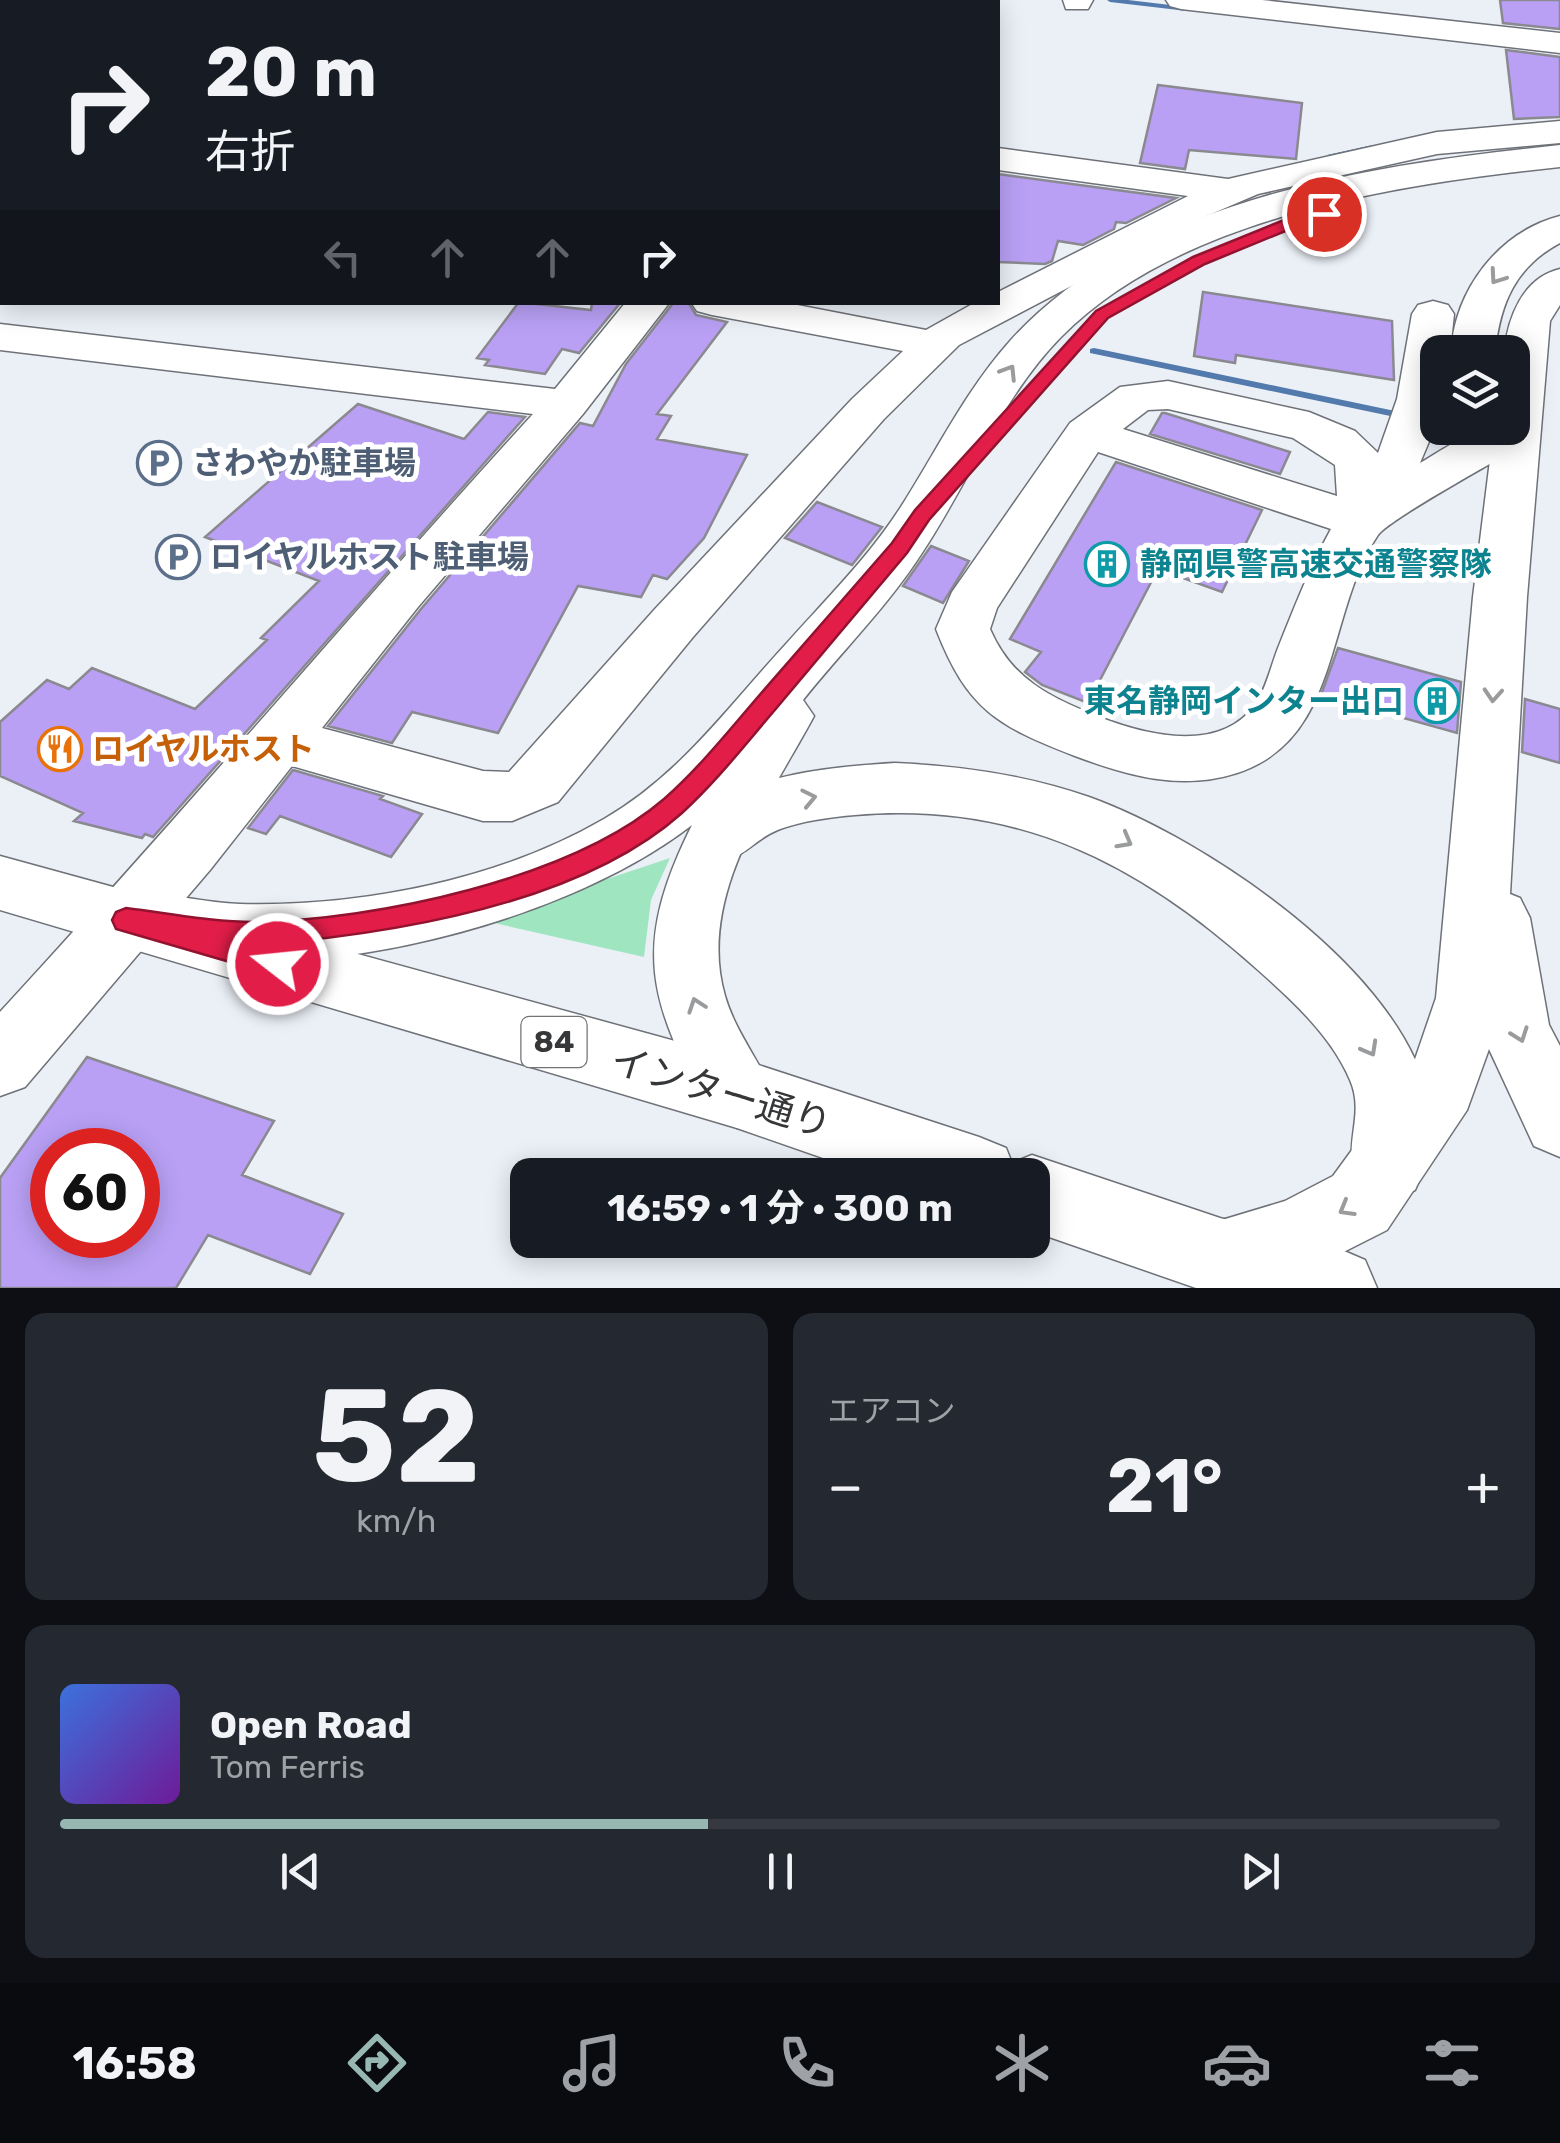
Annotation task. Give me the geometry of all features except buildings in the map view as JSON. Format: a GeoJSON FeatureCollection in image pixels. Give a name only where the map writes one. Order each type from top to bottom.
{"type":"FeatureCollection","features":[{"type":"Feature","properties":{"kind":"main road"},"geometry":{"type":"LineString","coordinates":[[1181,0],[1560,43]]}},
{"type":"Feature","properties":{"kind":"main road"},"geometry":{"type":"LineString","coordinates":[[1000,295],[1232,191],[1325,166],[1437,143],[1560,132]]}},
{"type":"Feature","properties":{"kind":"main road"},"geometry":{"type":"LineString","coordinates":[[126,920],[252,934],[333,927],[450,906],[551,874],[618,844],[670,808],[708,772],[900,548],[1017,358],[1072,305],[1132,268],[1272,204],[1348,184],[1480,163],[1560,156]]}},
{"type":"Feature","properties":{"kind":"main road"},"geometry":{"type":"LineString","coordinates":[[1000,159],[1232,191]]}},
{"type":"Feature","properties":{"kind":"main road"},"geometry":{"type":"LineString","coordinates":[[922,515],[1102,314],[1199,260],[1295,222],[1383,199],[1560,182]]}},
{"type":"Feature","properties":{"kind":"main road"},"geometry":{"type":"LineString","coordinates":[[1476,335],[1480,308],[1494,276],[1520,250],[1560,228]]}},
{"type":"Feature","properties":{"kind":"main road"},"geometry":{"type":"LineString","coordinates":[[1219,1272],[1360,1203],[1442,1086],[1470,998],[1500,597],[1528,321],[1546,293],[1560,280]]}},
{"type":"Feature","properties":{"kind":"main road"},"geometry":{"type":"LineString","coordinates":[[0,1064],[281,740],[399,594],[568,404],[647,305]]}},
{"type":"Feature","properties":{"kind":"main road"},"geometry":{"type":"LineString","coordinates":[[728,305],[934,344]]}},
{"type":"Feature","properties":{"kind":"main road"},"geometry":{"type":"LineString","coordinates":[[281,740],[483,796],[522,796],[538,785],[674,622],[830,451],[970,309]]}},
{"type":"Feature","properties":{"kind":"main road"},"geometry":{"type":"LineString","coordinates":[[1360,521],[1362,479],[1358,459],[1338,442],[1309,428],[1168,395],[1136,397],[1103,417],[1086,433],[971,605],[963,629],[988,682],[1004,698],[1122,750],[1162,759],[1210,757],[1240,748],[1263,734],[1282,712],[1324,598],[1360,521],[1404,448],[1425,384],[1433,314]]}},
{"type":"Feature","properties":{"kind":"main road"},"geometry":{"type":"LineString","coordinates":[[0,337],[568,404]]}},
{"type":"Feature","properties":{"kind":"main road"},"geometry":{"type":"LineString","coordinates":[[1086,433],[1360,521]]}},
{"type":"Feature","properties":{"kind":"main road"},"geometry":{"type":"LineString","coordinates":[[1360,521],[1470,445]]}},
{"type":"Feature","properties":{"kind":"main road"},"geometry":{"type":"LineString","coordinates":[[1483,445],[1500,597]]}},
{"type":"Feature","properties":{"kind":"main road"},"geometry":{"type":"LineString","coordinates":[[737,1093],[708,1042],[688,981],[685,929],[700,871],[835,624]]}},
{"type":"Feature","properties":{"kind":"main road"},"geometry":{"type":"LineString","coordinates":[[721,836],[763,809],[832,794],[899,787],[1019,802],[1108,832],[1195,880],[1239,912],[1346,1010],[1375,1054],[1394,1100],[1389,1164]]}},
{"type":"Feature","properties":{"kind":"main road"},"geometry":{"type":"LineString","coordinates":[[1483,836],[1516,1030],[1560,1121]]}},
{"type":"Feature","properties":{"kind":"main road","name":"インター通り"},"geometry":{"type":"LineString","coordinates":[[0,883],[737,1093],[928,1158]]}},
{"type":"Feature","properties":{"kind":"main road"},"geometry":{"type":"LineString","coordinates":[[1050,1201],[1219,1272],[1337,1288]]}},
{"type":"Feature","properties":{"kind":"green space"},"geometry":{"type":"Polygon","coordinates":[[[670,858],[651,900],[644,957],[472,918],[586,886],[670,858]]]}},
{"type":"Feature","properties":{"kind":"waterway"},"geometry":{"type":"LineString","coordinates":[[1110,0],[1187,9]]}},
{"type":"Feature","properties":{"kind":"waterway"},"geometry":{"type":"LineString","coordinates":[[1331,155],[1373,147]]}},
{"type":"Feature","properties":{"kind":"waterway"},"geometry":{"type":"LineString","coordinates":[[1094,351],[1395,414]]}},
{"type":"Feature","properties":{"kind":"place","name":"さわやか駐車場"},"geometry":{"type":"Point","coordinates":[159,463]}},
{"type":"Feature","properties":{"kind":"place","name":"ロイヤルホスト駐車場"},"geometry":{"type":"Point","coordinates":[178,557]}},
{"type":"Feature","properties":{"kind":"place","name":"静岡県警高速交通警察隊"},"geometry":{"type":"Point","coordinates":[1107,564]}},
{"type":"Feature","properties":{"kind":"place","name":"東名静岡インター出口"},"geometry":{"type":"Point","coordinates":[1437,701]}},
{"type":"Feature","properties":{"kind":"place","name":"ロイヤルホスト"},"geometry":{"type":"Point","coordinates":[60,749]}},
{"type":"Feature","properties":{"kind":"route"},"geometry":{"type":"LineString","coordinates":[[278,964],[126,920],[252,934],[333,927],[450,906],[551,874],[618,844],[670,808],[708,772],[900,548],[922,515],[1102,314],[1199,260],[1324,214]]}}]}
